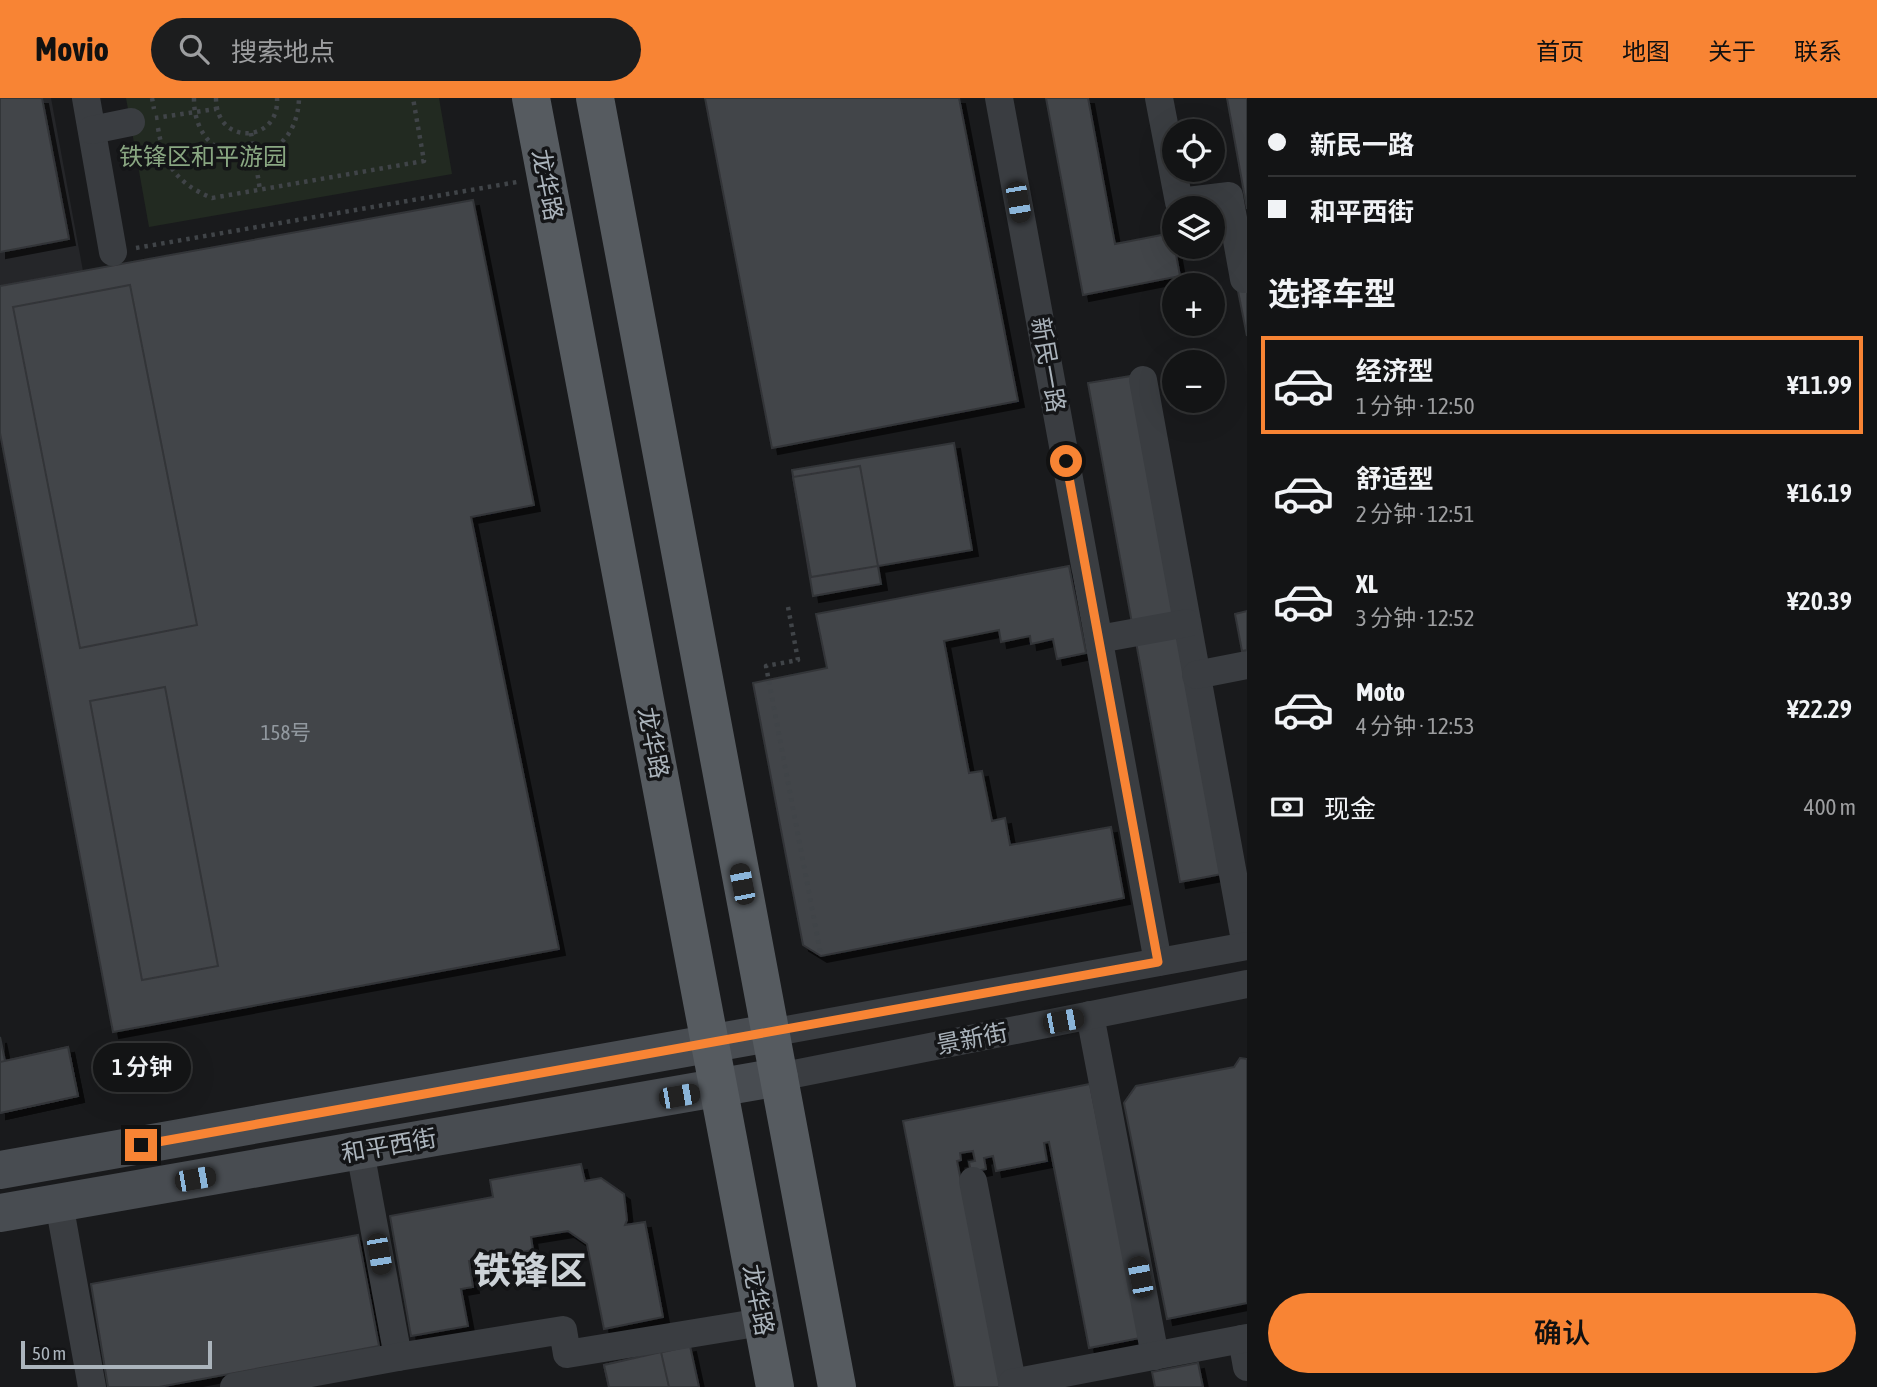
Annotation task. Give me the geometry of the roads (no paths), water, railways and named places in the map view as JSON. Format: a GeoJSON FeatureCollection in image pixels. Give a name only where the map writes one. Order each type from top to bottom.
{"type":"FeatureCollection","features":[{"type":"Feature","properties":{"kind":"main road","name":"龙华路"},"geometry":{"type":"LineString","coordinates":[[531,98],[775,1387]]}},
{"type":"Feature","properties":{"kind":"main road"},"geometry":{"type":"LineString","coordinates":[[595,98],[837,1387]]}},
{"type":"Feature","properties":{"kind":"main road","name":"和平西街"},"geometry":{"type":"LineString","coordinates":[[0,1170],[770,1033]]}},
{"type":"Feature","properties":{"kind":"main road","name":"和平西街"},"geometry":{"type":"LineString","coordinates":[[0,1213],[779,1077]]}},
{"type":"Feature","properties":{"kind":"street"},"geometry":{"type":"LineString","coordinates":[[86,98],[113,252]]}},
{"type":"Feature","properties":{"kind":"street","name":"新民一路"},"geometry":{"type":"LineString","coordinates":[[999,98],[1158,962]]}},
{"type":"Feature","properties":{"kind":"street"},"geometry":{"type":"LineString","coordinates":[[1159,98],[1179,202],[1229,195],[1244,279],[1247,279]]}},
{"type":"Feature","properties":{"kind":"street"},"geometry":{"type":"LineString","coordinates":[[92,130],[143,120]]}},
{"type":"Feature","properties":{"kind":"street"},"geometry":{"type":"LineString","coordinates":[[1143,380],[1246,946]]}},
{"type":"Feature","properties":{"kind":"street"},"geometry":{"type":"LineString","coordinates":[[1099,639],[1187,623]]}},
{"type":"Feature","properties":{"kind":"street"},"geometry":{"type":"LineString","coordinates":[[1196,675],[1247,665]]}},
{"type":"Feature","properties":{"kind":"street","name":"景新街"},"geometry":{"type":"LineString","coordinates":[[770,1033],[1246,946]]}},
{"type":"Feature","properties":{"kind":"street","name":"景新街"},"geometry":{"type":"LineString","coordinates":[[779,1077],[1247,984]]}},
{"type":"Feature","properties":{"kind":"street"},"geometry":{"type":"LineString","coordinates":[[1090,1016],[1155,1356]]}},
{"type":"Feature","properties":{"kind":"street"},"geometry":{"type":"LineString","coordinates":[[360,1151],[398,1357]]}},
{"type":"Feature","properties":{"kind":"street"},"geometry":{"type":"LineString","coordinates":[[973,1181],[1013,1385],[1244,1339],[1247,1367]]}},
{"type":"Feature","properties":{"kind":"street"},"geometry":{"type":"LineString","coordinates":[[59,1203],[92,1387]]}},
{"type":"Feature","properties":{"kind":"street"},"geometry":{"type":"LineString","coordinates":[[234,1387],[563,1330],[567,1354],[762,1322]]}},
{"type":"Feature","properties":{"kind":"district","name":"铁锋区"},"geometry":{"type":"Point","coordinates":[530,1271]}},
{"type":"Feature","properties":{"kind":"park label","name":"铁锋区和平游园"},"geometry":{"type":"Point","coordinates":[203,157]}}]}
